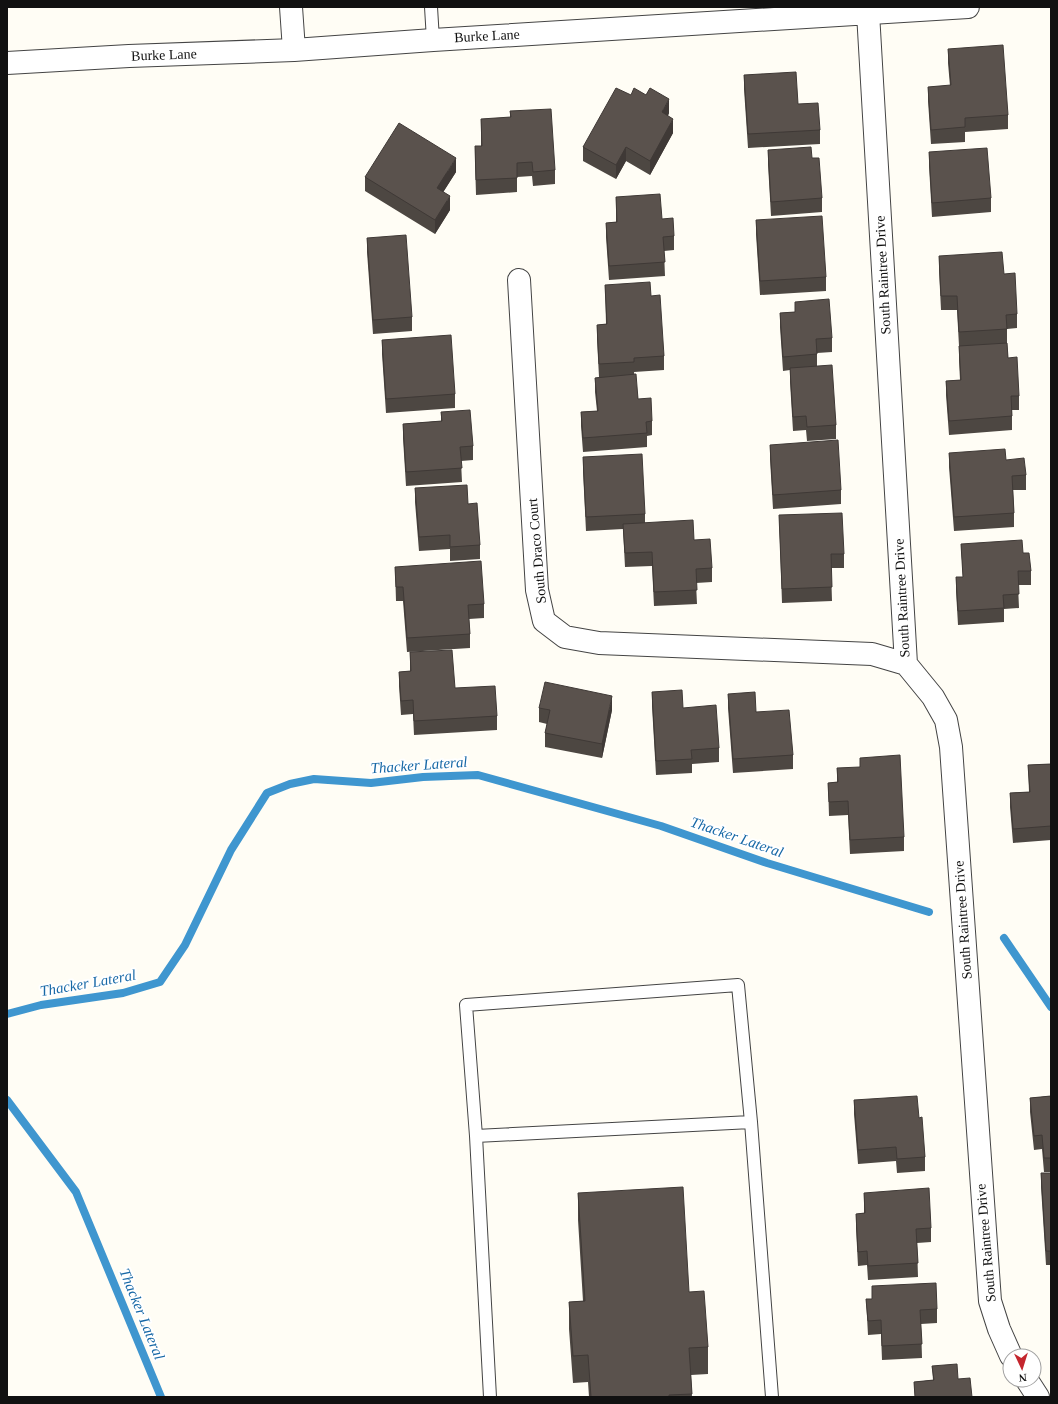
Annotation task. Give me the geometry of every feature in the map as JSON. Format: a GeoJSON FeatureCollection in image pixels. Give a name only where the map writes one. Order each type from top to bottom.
{"type":"FeatureCollection","features":[{"type":"Feature","properties":{"kind":"street"},"geometry":{"type":"LineString","coordinates":[[291,7],[294,50]]}},
{"type":"Feature","properties":{"kind":"street","name":"Burke Lane"},"geometry":{"type":"LineString","coordinates":[[7,63],[129,56],[294,50],[868,10],[968,7]]}},
{"type":"Feature","properties":{"kind":"street","name":"South Raintree Drive"},"geometry":{"type":"LineString","coordinates":[[868,10],[906,664],[933,696],[946,720],[951,747],[990,1301],[999,1330],[1007,1348]]}},
{"type":"Feature","properties":{"kind":"street","name":"South Draco Court"},"geometry":{"type":"LineString","coordinates":[[519,280],[537,590],[544,620],[565,637],[599,644],[872,654],[906,664]]}},
{"type":"Feature","properties":{"kind":"street"},"geometry":{"type":"LineString","coordinates":[[1032,1388],[1038,1397]]}},
{"type":"Feature","properties":{"kind":"lane"},"geometry":{"type":"LineString","coordinates":[[431,7],[433,40]]}},
{"type":"Feature","properties":{"kind":"lane"},"geometry":{"type":"LineString","coordinates":[[490,1397],[476,1136],[466,1005],[738,985],[751,1122],[772,1397]]}},
{"type":"Feature","properties":{"kind":"lane"},"geometry":{"type":"LineString","coordinates":[[476,1136],[751,1122]]}},
{"type":"Feature","properties":{"kind":"building"},"geometry":{"type":"Polygon","coordinates":[[[1003,45],[1008,115],[965,118],[965,127],[931,130],[928,87],[951,85],[948,49],[1003,45]]]}},
{"type":"Feature","properties":{"kind":"building"},"geometry":{"type":"Polygon","coordinates":[[[796,72],[798,104],[818,103],[820,130],[748,134],[744,75],[796,72]]]}},
{"type":"Feature","properties":{"kind":"building"},"geometry":{"type":"Polygon","coordinates":[[[616,88],[631,95],[634,88],[646,95],[650,88],[669,99],[662,112],[673,119],[650,161],[626,147],[616,165],[583,147],[616,88]]]}},
{"type":"Feature","properties":{"kind":"building"},"geometry":{"type":"Polygon","coordinates":[[[551,109],[555,170],[533,172],[532,162],[517,163],[517,178],[476,180],[475,146],[482,146],[481,119],[511,117],[510,111],[551,109]]]}},
{"type":"Feature","properties":{"kind":"building"},"geometry":{"type":"Polygon","coordinates":[[[399,123],[456,158],[437,188],[450,196],[435,220],[365,177],[399,123]]]}},
{"type":"Feature","properties":{"kind":"building"},"geometry":{"type":"Polygon","coordinates":[[[811,147],[812,158],[819,158],[822,198],[771,202],[768,150],[811,147]]]}},
{"type":"Feature","properties":{"kind":"building"},"geometry":{"type":"Polygon","coordinates":[[[987,148],[991,198],[932,203],[929,152],[987,148]]]}},
{"type":"Feature","properties":{"kind":"building"},"geometry":{"type":"Polygon","coordinates":[[[660,194],[662,219],[673,218],[674,236],[663,237],[665,262],[609,266],[606,223],[617,222],[616,197],[660,194]]]}},
{"type":"Feature","properties":{"kind":"building"},"geometry":{"type":"Polygon","coordinates":[[[822,216],[826,277],[760,281],[756,220],[822,216]]]}},
{"type":"Feature","properties":{"kind":"building"},"geometry":{"type":"Polygon","coordinates":[[[406,235],[412,317],[373,320],[367,238],[406,235]]]}},
{"type":"Feature","properties":{"kind":"building"},"geometry":{"type":"Polygon","coordinates":[[[1002,252],[1004,274],[1015,273],[1017,314],[1006,315],[1007,329],[959,332],[957,296],[941,296],[939,256],[1002,252]]]}},
{"type":"Feature","properties":{"kind":"building"},"geometry":{"type":"Polygon","coordinates":[[[650,282],[651,296],[660,295],[664,356],[634,358],[634,362],[599,364],[597,325],[607,324],[605,285],[650,282]]]}},
{"type":"Feature","properties":{"kind":"building"},"geometry":{"type":"Polygon","coordinates":[[[829,299],[832,338],[816,339],[817,354],[783,357],[780,313],[795,312],[795,302],[829,299]]]}},
{"type":"Feature","properties":{"kind":"building"},"geometry":{"type":"Polygon","coordinates":[[[451,335],[455,394],[386,399],[382,340],[451,335]]]}},
{"type":"Feature","properties":{"kind":"building"},"geometry":{"type":"Polygon","coordinates":[[[1007,343],[1008,358],[1017,357],[1019,396],[1011,396],[1012,416],[949,421],[946,381],[961,380],[959,346],[1007,343]]]}},
{"type":"Feature","properties":{"kind":"building"},"geometry":{"type":"Polygon","coordinates":[[[832,365],[836,425],[807,427],[806,416],[793,417],[790,368],[832,365]]]}},
{"type":"Feature","properties":{"kind":"building"},"geometry":{"type":"Polygon","coordinates":[[[636,374],[638,399],[651,398],[652,421],[646,422],[647,433],[583,438],[581,412],[598,411],[595,378],[636,374]]]}},
{"type":"Feature","properties":{"kind":"building"},"geometry":{"type":"Polygon","coordinates":[[[470,410],[473,446],[460,447],[462,468],[406,472],[403,424],[442,421],[441,412],[470,410]]]}},
{"type":"Feature","properties":{"kind":"building"},"geometry":{"type":"Polygon","coordinates":[[[838,440],[841,490],[773,495],[770,445],[838,440]]]}},
{"type":"Feature","properties":{"kind":"building"},"geometry":{"type":"Polygon","coordinates":[[[1005,449],[1006,460],[1024,458],[1026,475],[1012,476],[1014,513],[954,517],[949,453],[1005,449]]]}},
{"type":"Feature","properties":{"kind":"building"},"geometry":{"type":"Polygon","coordinates":[[[642,454],[645,514],[586,517],[583,457],[642,454]]]}},
{"type":"Feature","properties":{"kind":"building"},"geometry":{"type":"Polygon","coordinates":[[[467,485],[468,504],[477,503],[480,545],[450,547],[450,535],[419,537],[415,488],[467,485]]]}},
{"type":"Feature","properties":{"kind":"building"},"geometry":{"type":"Polygon","coordinates":[[[842,513],[844,554],[831,554],[832,587],[782,589],[779,515],[842,513]]]}},
{"type":"Feature","properties":{"kind":"building"},"geometry":{"type":"Polygon","coordinates":[[[693,520],[694,540],[710,539],[712,568],[696,569],[697,590],[654,592],[652,552],[625,553],[623,524],[693,520]]]}},
{"type":"Feature","properties":{"kind":"building"},"geometry":{"type":"Polygon","coordinates":[[[1022,540],[1023,553],[1029,553],[1031,571],[1018,571],[1019,594],[1003,595],[1004,608],[958,611],[956,577],[963,577],[961,544],[1022,540]]]}},
{"type":"Feature","properties":{"kind":"building"},"geometry":{"type":"Polygon","coordinates":[[[481,561],[484,604],[468,605],[470,634],[407,638],[403,587],[396,587],[395,567],[481,561]]]}},
{"type":"Feature","properties":{"kind":"building"},"geometry":{"type":"Polygon","coordinates":[[[452,650],[455,688],[495,686],[497,716],[414,721],[413,700],[401,701],[399,672],[411,671],[410,652],[452,650]]]}},
{"type":"Feature","properties":{"kind":"building"},"geometry":{"type":"Polygon","coordinates":[[[545,682],[612,696],[602,744],[545,733],[550,710],[539,708],[545,682]]]}},
{"type":"Feature","properties":{"kind":"building"},"geometry":{"type":"Polygon","coordinates":[[[682,690],[683,708],[716,705],[719,748],[691,750],[692,759],[656,761],[652,692],[682,690]]]}},
{"type":"Feature","properties":{"kind":"building"},"geometry":{"type":"Polygon","coordinates":[[[755,692],[756,712],[789,710],[793,755],[733,759],[728,694],[755,692]]]}},
{"type":"Feature","properties":{"kind":"building"},"geometry":{"type":"Polygon","coordinates":[[[900,755],[904,837],[850,840],[848,801],[829,802],[828,783],[838,782],[837,768],[860,767],[860,758],[900,755]]]}},
{"type":"Feature","properties":{"kind":"building"},"geometry":{"type":"Polygon","coordinates":[[[1051,764],[1051,826],[1013,829],[1010,793],[1030,792],[1028,765],[1051,764]]]}},
{"type":"Feature","properties":{"kind":"building"},"geometry":{"type":"Polygon","coordinates":[[[917,1096],[919,1118],[922,1117],[925,1157],[897,1159],[896,1147],[858,1150],[854,1100],[917,1096]]]}},
{"type":"Feature","properties":{"kind":"building"},"geometry":{"type":"Polygon","coordinates":[[[1051,1096],[1051,1158],[1044,1158],[1042,1135],[1034,1136],[1030,1098],[1051,1096]]]}},
{"type":"Feature","properties":{"kind":"building"},"geometry":{"type":"Polygon","coordinates":[[[1041,1173],[1051,1173],[1051,1251],[1046,1251],[1041,1173]]]}},
{"type":"Feature","properties":{"kind":"building"},"geometry":{"type":"Polygon","coordinates":[[[683,1187],[689,1292],[704,1291],[708,1347],[689,1348],[692,1394],[669,1395],[669,1397],[591,1397],[588,1355],[573,1356],[569,1302],[585,1301],[578,1193],[683,1187]]]}},
{"type":"Feature","properties":{"kind":"building"},"geometry":{"type":"Polygon","coordinates":[[[929,1188],[931,1228],[916,1229],[918,1263],[868,1266],[867,1251],[858,1252],[856,1214],[865,1213],[864,1193],[929,1188]]]}},
{"type":"Feature","properties":{"kind":"building"},"geometry":{"type":"Polygon","coordinates":[[[936,1283],[937,1309],[920,1310],[922,1344],[882,1346],[881,1320],[868,1321],[866,1299],[872,1299],[872,1286],[936,1283]]]}},
{"type":"Feature","properties":{"kind":"building"},"geometry":{"type":"Polygon","coordinates":[[[957,1364],[958,1379],[970,1378],[972,1397],[915,1397],[914,1382],[934,1380],[932,1366],[957,1364]]]}},
{"type":"Feature","properties":{"kind":"waterway","name":"Thacker Lateral"},"geometry":{"type":"LineString","coordinates":[[7,1014],[41,1005],[123,993],[160,982],[185,945],[231,850],[267,793],[290,784],[314,779],[371,783],[423,777],[478,775],[661,826],[767,863],[929,912]]}},
{"type":"Feature","properties":{"kind":"waterway","name":"Thacker Lateral"},"geometry":{"type":"LineString","coordinates":[[1004,938],[1051,1007]]}},
{"type":"Feature","properties":{"kind":"waterway","name":"Thacker Lateral"},"geometry":{"type":"LineString","coordinates":[[7,1100],[76,1192],[161,1397]]}}]}
